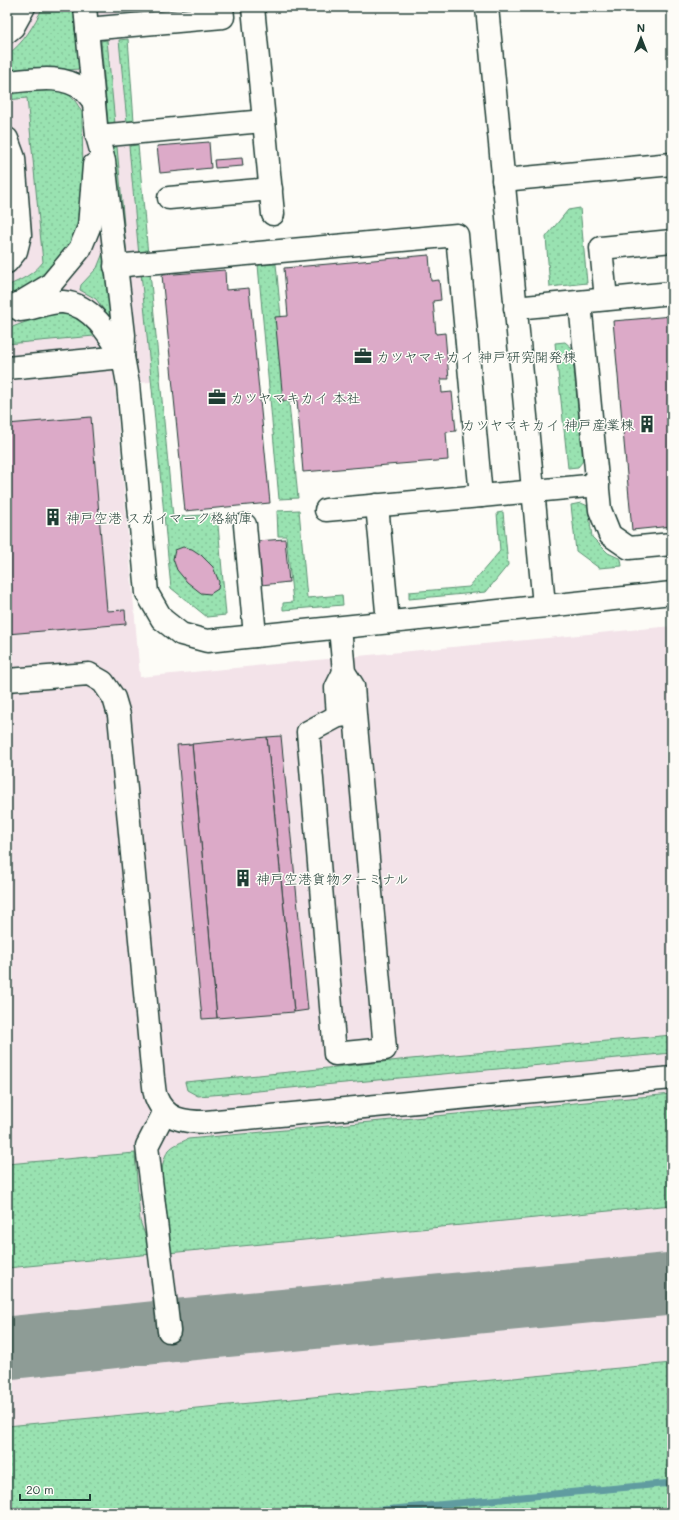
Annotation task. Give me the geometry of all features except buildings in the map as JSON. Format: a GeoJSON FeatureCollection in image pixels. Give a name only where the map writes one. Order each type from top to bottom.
{"type":"FeatureCollection","features":[{"type":"Feature","properties":{"kind":"street"},"geometry":{"type":"LineString","coordinates":[[7,32],[13,27],[24,7]]}},
{"type":"Feature","properties":{"kind":"street"},"geometry":{"type":"LineString","coordinates":[[7,310],[50,285],[80,249],[89,227],[97,136],[85,7]]}},
{"type":"Feature","properties":{"kind":"street"},"geometry":{"type":"LineString","coordinates":[[87,29],[143,16],[223,17],[222,7]]}},
{"type":"Feature","properties":{"kind":"street"},"geometry":{"type":"LineString","coordinates":[[253,7],[273,214]]}},
{"type":"Feature","properties":{"kind":"street"},"geometry":{"type":"LineString","coordinates":[[487,7],[544,605]]}},
{"type":"Feature","properties":{"kind":"street"},"geometry":{"type":"LineString","coordinates":[[7,82],[49,78],[68,82],[84,91],[94,102]]}},
{"type":"Feature","properties":{"kind":"street"},"geometry":{"type":"LineString","coordinates":[[97,136],[264,121]]}},
{"type":"Feature","properties":{"kind":"street"},"geometry":{"type":"LineString","coordinates":[[97,136],[104,161],[124,335],[123,357],[128,384],[147,593],[162,619],[181,634],[207,641],[340,628],[544,605],[672,593]]}},
{"type":"Feature","properties":{"kind":"street"},"geometry":{"type":"LineString","coordinates":[[7,139],[14,158],[20,235],[16,251],[7,262]]}},
{"type":"Feature","properties":{"kind":"street"},"geometry":{"type":"LineString","coordinates":[[503,180],[672,164]]}},
{"type":"Feature","properties":{"kind":"street"},"geometry":{"type":"LineString","coordinates":[[168,198],[271,189]]}},
{"type":"Feature","properties":{"kind":"street"},"geometry":{"type":"LineString","coordinates":[[115,266],[456,235],[481,496]]}},
{"type":"Feature","properties":{"kind":"street"},"geometry":{"type":"LineString","coordinates":[[606,299],[601,248],[672,241]]}},
{"type":"Feature","properties":{"kind":"street"},"geometry":{"type":"LineString","coordinates":[[515,308],[580,303],[672,293]]}},
{"type":"Feature","properties":{"kind":"street"},"geometry":{"type":"LineString","coordinates":[[7,310],[26,309],[63,302],[77,305],[86,310],[112,338],[123,357]]}},
{"type":"Feature","properties":{"kind":"street"},"geometry":{"type":"LineString","coordinates":[[580,303],[600,510],[610,535],[629,548],[672,544]]}},
{"type":"Feature","properties":{"kind":"street"},"geometry":{"type":"LineString","coordinates":[[7,368],[123,357]]}},
{"type":"Feature","properties":{"kind":"street"},"geometry":{"type":"LineString","coordinates":[[326,510],[598,485]]}},
{"type":"Feature","properties":{"kind":"street"},"geometry":{"type":"LineString","coordinates":[[377,505],[388,622]]}},
{"type":"Feature","properties":{"kind":"street"},"geometry":{"type":"LineString","coordinates":[[245,525],[255,636]]}},
{"type":"Feature","properties":{"kind":"street"},"geometry":{"type":"LineString","coordinates":[[340,628],[344,672],[353,686],[347,715],[385,1049],[335,1054],[308,732],[347,715]]}},
{"type":"Feature","properties":{"kind":"street"},"geometry":{"type":"LineString","coordinates":[[7,680],[89,674],[103,682],[114,698],[119,716],[153,1078],[156,1097],[165,1111],[176,1120],[206,1122],[672,1078]]}},
{"type":"Feature","properties":{"kind":"street"},"geometry":{"type":"LineString","coordinates":[[165,1111],[147,1146],[168,1331]]}},
{"type":"Feature","properties":{"kind":"shaded area"},"geometry":{"type":"Polygon","coordinates":[[[7,7],[116,7],[151,382],[115,385],[140,677],[672,626],[672,1513],[7,1513],[7,7]]]}},
{"type":"Feature","properties":{"kind":"green space"},"geometry":{"type":"Polygon","coordinates":[[[43,7],[74,7],[79,69],[7,75],[7,55],[19,45],[32,27],[43,7]]]}},
{"type":"Feature","properties":{"kind":"green space"},"geometry":{"type":"Polygon","coordinates":[[[128,39],[134,121],[127,122],[119,40],[128,39]]]}},
{"type":"Feature","properties":{"kind":"green space"},"geometry":{"type":"Polygon","coordinates":[[[107,40],[115,124],[108,124],[101,41],[107,40]]]}},
{"type":"Feature","properties":{"kind":"green space"},"geometry":{"type":"Polygon","coordinates":[[[41,85],[66,93],[74,100],[82,113],[83,178],[80,232],[56,269],[21,291],[7,296],[7,286],[31,273],[43,262],[27,98],[7,100],[7,88],[41,85]]]}},
{"type":"Feature","properties":{"kind":"green space"},"geometry":{"type":"Polygon","coordinates":[[[138,145],[148,255],[139,256],[129,146],[138,145]]]}},
{"type":"Feature","properties":{"kind":"green space"},"geometry":{"type":"Polygon","coordinates":[[[110,147],[117,147],[127,258],[122,259],[110,147]]]}},
{"type":"Feature","properties":{"kind":"green space"},"geometry":{"type":"Polygon","coordinates":[[[580,208],[587,283],[550,287],[546,237],[568,210],[580,208]]]}},
{"type":"Feature","properties":{"kind":"green space"},"geometry":{"type":"Polygon","coordinates":[[[105,248],[114,324],[96,299],[80,290],[81,285],[97,268],[105,248]]]}},
{"type":"Feature","properties":{"kind":"green space"},"geometry":{"type":"Polygon","coordinates":[[[276,264],[298,498],[279,499],[258,265],[276,264]]]}},
{"type":"Feature","properties":{"kind":"green space"},"geometry":{"type":"Polygon","coordinates":[[[150,272],[173,517],[217,514],[226,615],[207,617],[171,588],[141,273],[150,272]]]}},
{"type":"Feature","properties":{"kind":"green space"},"geometry":{"type":"Polygon","coordinates":[[[47,314],[63,314],[74,317],[79,320],[94,336],[7,344],[7,329],[47,314]]]}},
{"type":"Feature","properties":{"kind":"green space"},"geometry":{"type":"Polygon","coordinates":[[[565,342],[572,348],[583,461],[578,467],[568,468],[555,343],[565,342]]]}},
{"type":"Feature","properties":{"kind":"green space"},"geometry":{"type":"Polygon","coordinates":[[[581,503],[588,506],[592,537],[608,553],[621,559],[622,566],[599,568],[576,551],[571,505],[581,503]]]}},
{"type":"Feature","properties":{"kind":"green space"},"geometry":{"type":"Polygon","coordinates":[[[299,510],[307,598],[342,595],[343,605],[283,610],[283,603],[293,602],[286,536],[278,536],[277,511],[299,510]]]}},
{"type":"Feature","properties":{"kind":"green space"},"geometry":{"type":"Polygon","coordinates":[[[503,512],[508,565],[486,592],[409,599],[409,592],[469,587],[500,551],[497,513],[503,512]]]}},
{"type":"Feature","properties":{"kind":"green space"},"geometry":{"type":"Polygon","coordinates":[[[672,1035],[672,1053],[198,1096],[187,1090],[185,1082],[400,1060],[672,1035]]]}},
{"type":"Feature","properties":{"kind":"green space"},"geometry":{"type":"Polygon","coordinates":[[[672,1094],[672,1205],[168,1253],[163,1215],[161,1184],[162,1170],[169,1150],[175,1145],[188,1139],[672,1094]]]}},
{"type":"Feature","properties":{"kind":"green space"},"geometry":{"type":"Polygon","coordinates":[[[135,1153],[140,1221],[152,1254],[7,1268],[7,1164],[135,1153]]]}},
{"type":"Feature","properties":{"kind":"green space"},"geometry":{"type":"Polygon","coordinates":[[[672,1363],[672,1513],[7,1513],[7,1426],[672,1363]]]}},
{"type":"Feature","properties":{"kind":"waterway"},"geometry":{"type":"LineString","coordinates":[[351,1513],[672,1483]]}},
{"type":"Feature","properties":{"kind":"taxiway"},"geometry":{"type":"LineString","coordinates":[[7,1348],[169,1331],[672,1284]]}},
{"type":"Feature","properties":{"kind":"tram line"},"geometry":{"type":"LineString","coordinates":[[7,27],[8,7]]}},
{"type":"Feature","properties":{"kind":"place","name":"カツヤマキカイ 神戸研究開発棟"},"geometry":{"type":"Point","coordinates":[363,356]}},
{"type":"Feature","properties":{"kind":"place","name":"カツヤマキカイ 本社"},"geometry":{"type":"Point","coordinates":[217,397]}},
{"type":"Feature","properties":{"kind":"place","name":"カツヤマキカイ 神戸産業棟"},"geometry":{"type":"Point","coordinates":[647,424]}},
{"type":"Feature","properties":{"kind":"place","name":"神戸空港 スカイマーク格納庫"},"geometry":{"type":"Point","coordinates":[53,517]}},
{"type":"Feature","properties":{"kind":"place","name":"神戸空港貨物ターミナル"},"geometry":{"type":"Point","coordinates":[243,878]}}]}
